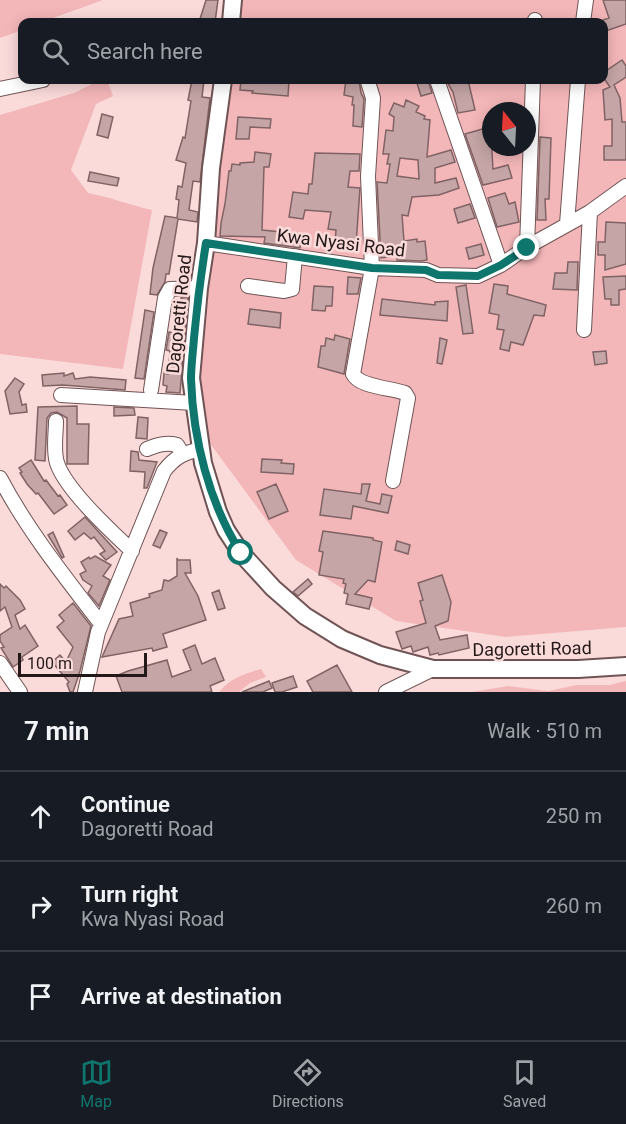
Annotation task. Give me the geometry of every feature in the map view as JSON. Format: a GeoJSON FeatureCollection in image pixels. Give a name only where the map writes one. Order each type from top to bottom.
{"type":"FeatureCollection","features":[{"type":"Feature","properties":{"kind":"main road"},"geometry":{"type":"LineString","coordinates":[[231,18],[233,0]]}},
{"type":"Feature","properties":{"kind":"main road","name":"Dagoretti Road"},"geometry":{"type":"LineString","coordinates":[[222,84],[211,168],[206,243],[199,288],[191,378],[201,449],[218,512],[226,530],[241,553],[273,588],[305,616],[342,639],[380,655],[434,669],[578,669],[626,666]]}},
{"type":"Feature","properties":{"kind":"street"},"geometry":{"type":"LineString","coordinates":[[584,18],[586,0]]}},
{"type":"Feature","properties":{"kind":"street"},"geometry":{"type":"LineString","coordinates":[[0,89],[24,84]]}},
{"type":"Feature","properties":{"kind":"street"},"geometry":{"type":"LineString","coordinates":[[369,84],[373,98],[368,176],[372,268],[352,374],[360,382],[399,391],[405,393],[408,398],[393,481]]}},
{"type":"Feature","properties":{"kind":"street"},"geometry":{"type":"LineString","coordinates":[[438,84],[501,265]]}},
{"type":"Feature","properties":{"kind":"street"},"geometry":{"type":"LineString","coordinates":[[527,248],[533,84]]}},
{"type":"Feature","properties":{"kind":"street"},"geometry":{"type":"LineString","coordinates":[[567,224],[578,84]]}},
{"type":"Feature","properties":{"kind":"street","name":"Kwa Nyasi Road"},"geometry":{"type":"LineString","coordinates":[[206,243],[372,268],[426,270],[438,275],[478,276],[501,265],[590,212],[626,186]]}},
{"type":"Feature","properties":{"kind":"street"},"geometry":{"type":"LineString","coordinates":[[584,330],[590,212]]}},
{"type":"Feature","properties":{"kind":"street"},"geometry":{"type":"LineString","coordinates":[[248,286],[284,291],[292,289],[295,256]]}},
{"type":"Feature","properties":{"kind":"street"},"geometry":{"type":"LineString","coordinates":[[151,390],[165,298],[170,289],[199,288]]}},
{"type":"Feature","properties":{"kind":"street"},"geometry":{"type":"LineString","coordinates":[[61,395],[194,403]]}},
{"type":"Feature","properties":{"kind":"street"},"geometry":{"type":"LineString","coordinates":[[56,421],[56,460],[61,472],[97,517],[132,551]]}},
{"type":"Feature","properties":{"kind":"street"},"geometry":{"type":"LineString","coordinates":[[147,448],[158,444],[173,444],[177,445],[182,453]]}},
{"type":"Feature","properties":{"kind":"street"},"geometry":{"type":"LineString","coordinates":[[85,692],[93,648],[101,624],[164,471],[171,461],[182,453],[201,449]]}},
{"type":"Feature","properties":{"kind":"street"},"geometry":{"type":"LineString","coordinates":[[0,478],[12,501],[101,624]]}},
{"type":"Feature","properties":{"kind":"street"},"geometry":{"type":"LineString","coordinates":[[0,663],[20,692]]}},
{"type":"Feature","properties":{"kind":"street"},"geometry":{"type":"LineString","coordinates":[[386,692],[434,669]]}},
{"type":"Feature","properties":{"kind":"shaded area"},"geometry":{"type":"Polygon","coordinates":[[[0,0],[103,0],[53,18],[18,18],[18,31],[0,38],[0,0]]]}},
{"type":"Feature","properties":{"kind":"shaded area"},"geometry":{"type":"Polygon","coordinates":[[[242,0],[626,0],[626,627],[506,637],[396,621],[296,560],[189,415],[221,84],[608,84],[608,18],[237,18],[242,0]]]}},
{"type":"Feature","properties":{"kind":"shaded area"},"geometry":{"type":"Polygon","coordinates":[[[92,84],[108,84],[113,96],[96,104],[71,170],[88,193],[152,210],[123,369],[0,354],[0,115],[74,93],[92,84]]]}},
{"type":"Feature","properties":{"kind":"shaded area"},"geometry":{"type":"Polygon","coordinates":[[[261,669],[266,677],[250,683],[239,692],[219,692],[238,677],[261,669]]]}},
{"type":"Feature","properties":{"kind":"shaded area"},"geometry":{"type":"Polygon","coordinates":[[[626,681],[626,692],[472,692],[508,686],[548,691],[577,685],[610,685],[626,681]]]}},
{"type":"Feature","properties":{"kind":"building"},"geometry":{"type":"Polygon","coordinates":[[[206,0],[218,0],[216,18],[200,18],[206,0]]]}},
{"type":"Feature","properties":{"kind":"building"},"geometry":{"type":"Polygon","coordinates":[[[603,0],[626,0],[626,24],[608,30],[609,18],[603,0]]]}},
{"type":"Feature","properties":{"kind":"building"},"geometry":{"type":"Polygon","coordinates":[[[622,60],[626,66],[626,77],[614,85],[620,98],[622,122],[626,122],[626,160],[604,160],[604,146],[612,146],[612,119],[605,120],[603,90],[610,87],[608,70],[622,60]]]}},
{"type":"Feature","properties":{"kind":"building"},"geometry":{"type":"Polygon","coordinates":[[[191,84],[204,84],[202,97],[210,98],[200,182],[193,181],[189,210],[198,212],[197,222],[178,219],[169,274],[166,274],[165,282],[157,295],[150,294],[153,268],[165,216],[177,218],[178,186],[182,187],[186,163],[176,160],[183,137],[185,138],[191,101],[188,100],[191,84]]]}},
{"type":"Feature","properties":{"kind":"building"},"geometry":{"type":"Polygon","coordinates":[[[241,84],[289,84],[288,96],[240,90],[241,84]]]}},
{"type":"Feature","properties":{"kind":"building"},"geometry":{"type":"Polygon","coordinates":[[[345,84],[360,84],[364,99],[362,127],[353,126],[353,97],[344,95],[345,84]]]}},
{"type":"Feature","properties":{"kind":"building"},"geometry":{"type":"Polygon","coordinates":[[[417,84],[429,84],[432,93],[421,96],[417,84]]]}},
{"type":"Feature","properties":{"kind":"building"},"geometry":{"type":"Polygon","coordinates":[[[448,84],[469,84],[475,110],[458,113],[453,92],[448,84]]]}},
{"type":"Feature","properties":{"kind":"building"},"geometry":{"type":"Polygon","coordinates":[[[406,100],[419,106],[416,112],[425,116],[424,119],[430,120],[427,157],[451,150],[455,162],[435,168],[435,183],[456,178],[459,188],[439,195],[412,197],[408,216],[402,215],[404,241],[417,239],[417,242],[425,241],[427,260],[421,261],[397,260],[397,256],[381,258],[377,182],[387,183],[389,154],[383,154],[386,130],[393,131],[394,117],[389,114],[394,103],[404,107],[406,100]],[[400,158],[397,176],[419,179],[418,160],[400,158]]]}},
{"type":"Feature","properties":{"kind":"building"},"geometry":{"type":"Polygon","coordinates":[[[102,114],[113,117],[108,138],[97,135],[102,114]]]}},
{"type":"Feature","properties":{"kind":"building"},"geometry":{"type":"Polygon","coordinates":[[[238,117],[271,119],[270,128],[250,127],[249,139],[236,139],[238,117]]]}},
{"type":"Feature","properties":{"kind":"building"},"geometry":{"type":"Polygon","coordinates":[[[482,129],[482,156],[492,156],[493,169],[508,165],[512,178],[483,185],[465,134],[482,129]]]}},
{"type":"Feature","properties":{"kind":"building"},"geometry":{"type":"Polygon","coordinates":[[[540,137],[551,138],[549,199],[545,199],[546,220],[537,220],[540,137]]]}},
{"type":"Feature","properties":{"kind":"building"},"geometry":{"type":"Polygon","coordinates":[[[255,152],[271,154],[269,167],[264,167],[262,230],[302,234],[300,248],[264,243],[265,237],[220,236],[229,171],[231,171],[232,164],[254,162],[255,152]]]}},
{"type":"Feature","properties":{"kind":"building"},"geometry":{"type":"Polygon","coordinates":[[[315,153],[360,154],[359,171],[350,171],[348,187],[360,188],[356,245],[335,243],[336,230],[328,229],[331,212],[305,210],[303,219],[289,217],[293,192],[308,194],[309,184],[312,184],[315,153]]]}},
{"type":"Feature","properties":{"kind":"building"},"geometry":{"type":"Polygon","coordinates":[[[90,172],[119,178],[117,186],[88,181],[90,172]]]}},
{"type":"Feature","properties":{"kind":"building"},"geometry":{"type":"Polygon","coordinates":[[[505,193],[509,204],[515,202],[519,222],[497,227],[488,198],[505,193]]]}},
{"type":"Feature","properties":{"kind":"building"},"geometry":{"type":"Polygon","coordinates":[[[470,204],[475,218],[458,223],[454,209],[470,204]]]}},
{"type":"Feature","properties":{"kind":"building"},"geometry":{"type":"Polygon","coordinates":[[[606,222],[626,223],[626,264],[605,270],[605,255],[598,255],[598,242],[605,242],[606,222]]]}},
{"type":"Feature","properties":{"kind":"building"},"geometry":{"type":"Polygon","coordinates":[[[481,244],[484,255],[469,259],[466,248],[481,244]]]}},
{"type":"Feature","properties":{"kind":"building"},"geometry":{"type":"Polygon","coordinates":[[[568,262],[578,262],[577,290],[553,289],[555,273],[567,273],[568,262]]]}},
{"type":"Feature","properties":{"kind":"building"},"geometry":{"type":"Polygon","coordinates":[[[626,276],[626,289],[619,290],[619,305],[611,305],[611,299],[605,299],[603,277],[626,276]]]}},
{"type":"Feature","properties":{"kind":"building"},"geometry":{"type":"Polygon","coordinates":[[[348,277],[361,278],[358,294],[347,294],[348,277]]]}},
{"type":"Feature","properties":{"kind":"building"},"geometry":{"type":"Polygon","coordinates":[[[494,284],[508,286],[507,294],[546,305],[544,316],[534,315],[523,345],[511,342],[509,351],[500,349],[504,330],[497,329],[499,315],[489,313],[494,284]]]}},
{"type":"Feature","properties":{"kind":"building"},"geometry":{"type":"Polygon","coordinates":[[[466,285],[473,333],[463,334],[456,287],[466,285]]]}},
{"type":"Feature","properties":{"kind":"building"},"geometry":{"type":"Polygon","coordinates":[[[314,286],[333,287],[332,306],[326,306],[325,311],[312,310],[314,286]]]}},
{"type":"Feature","properties":{"kind":"building"},"geometry":{"type":"Polygon","coordinates":[[[188,297],[180,393],[166,392],[167,386],[163,385],[164,373],[168,374],[170,351],[166,350],[169,332],[178,333],[181,298],[188,297]]]}},
{"type":"Feature","properties":{"kind":"building"},"geometry":{"type":"Polygon","coordinates":[[[382,299],[435,305],[435,302],[448,301],[447,321],[380,315],[382,299]]]}},
{"type":"Feature","properties":{"kind":"building"},"geometry":{"type":"Polygon","coordinates":[[[250,309],[281,313],[280,328],[248,324],[250,309]]]}},
{"type":"Feature","properties":{"kind":"building"},"geometry":{"type":"Polygon","coordinates":[[[145,310],[154,312],[144,379],[135,378],[145,310]]]}},
{"type":"Feature","properties":{"kind":"building"},"geometry":{"type":"Polygon","coordinates":[[[335,335],[350,339],[344,374],[318,367],[321,346],[325,346],[326,338],[334,340],[335,335]]]}},
{"type":"Feature","properties":{"kind":"building"},"geometry":{"type":"Polygon","coordinates":[[[440,338],[447,340],[442,364],[437,363],[440,338]]]}},
{"type":"Feature","properties":{"kind":"building"},"geometry":{"type":"Polygon","coordinates":[[[606,351],[607,363],[595,365],[593,352],[606,351]]]}},
{"type":"Feature","properties":{"kind":"building"},"geometry":{"type":"Polygon","coordinates":[[[64,373],[64,376],[73,373],[75,379],[90,377],[126,380],[125,390],[63,385],[43,386],[42,375],[64,373]]]}},
{"type":"Feature","properties":{"kind":"building"},"geometry":{"type":"Polygon","coordinates":[[[15,378],[24,384],[19,392],[22,405],[26,404],[27,412],[10,414],[5,391],[15,378]]]}},
{"type":"Feature","properties":{"kind":"building"},"geometry":{"type":"Polygon","coordinates":[[[77,406],[77,424],[89,424],[88,464],[67,464],[67,418],[57,412],[51,413],[47,418],[45,461],[35,460],[38,407],[77,406]]]}},
{"type":"Feature","properties":{"kind":"building"},"geometry":{"type":"Polygon","coordinates":[[[114,407],[134,408],[135,415],[114,416],[114,407]]]}},
{"type":"Feature","properties":{"kind":"building"},"geometry":{"type":"Polygon","coordinates":[[[138,417],[148,418],[147,439],[136,438],[138,417]]]}},
{"type":"Feature","properties":{"kind":"building"},"geometry":{"type":"Polygon","coordinates":[[[131,451],[138,452],[139,460],[157,462],[147,488],[144,488],[145,472],[130,471],[131,451]]]}},
{"type":"Feature","properties":{"kind":"building"},"geometry":{"type":"Polygon","coordinates":[[[262,459],[282,460],[281,463],[294,464],[293,474],[261,472],[262,459]]]}},
{"type":"Feature","properties":{"kind":"building"},"geometry":{"type":"Polygon","coordinates":[[[31,460],[44,481],[46,480],[67,505],[54,514],[20,473],[22,472],[19,468],[31,460]]]}},
{"type":"Feature","properties":{"kind":"building"},"geometry":{"type":"Polygon","coordinates":[[[276,484],[288,511],[269,519],[257,492],[276,484]]]}},
{"type":"Feature","properties":{"kind":"building"},"geometry":{"type":"Polygon","coordinates":[[[362,484],[370,484],[366,501],[380,504],[382,494],[392,496],[388,513],[353,506],[351,519],[320,515],[324,489],[361,494],[362,484]]]}},
{"type":"Feature","properties":{"kind":"building"},"geometry":{"type":"Polygon","coordinates":[[[85,517],[117,552],[106,560],[100,554],[105,551],[94,537],[91,539],[84,533],[75,540],[68,531],[85,517]]]}},
{"type":"Feature","properties":{"kind":"building"},"geometry":{"type":"Polygon","coordinates":[[[160,530],[167,533],[160,548],[153,545],[160,530]]]}},
{"type":"Feature","properties":{"kind":"building"},"geometry":{"type":"Polygon","coordinates":[[[323,531],[373,538],[373,540],[382,542],[375,582],[368,580],[355,594],[372,598],[369,609],[346,604],[348,594],[344,593],[346,584],[343,583],[344,579],[319,575],[323,552],[319,551],[323,531]]]}},
{"type":"Feature","properties":{"kind":"building"},"geometry":{"type":"Polygon","coordinates":[[[53,532],[64,557],[62,558],[48,535],[53,532]]]}},
{"type":"Feature","properties":{"kind":"building"},"geometry":{"type":"Polygon","coordinates":[[[397,541],[410,545],[408,554],[395,550],[397,541]]]}},
{"type":"Feature","properties":{"kind":"building"},"geometry":{"type":"Polygon","coordinates":[[[95,556],[111,565],[103,576],[110,580],[99,606],[88,593],[92,586],[83,580],[80,574],[86,571],[81,562],[95,556]]]}},
{"type":"Feature","properties":{"kind":"building"},"geometry":{"type":"Polygon","coordinates":[[[177,558],[178,560],[190,560],[191,573],[185,573],[198,596],[206,620],[163,634],[167,647],[153,651],[152,648],[102,657],[119,619],[133,616],[130,603],[150,597],[149,594],[162,590],[164,580],[169,581],[177,576],[177,558]]]}},
{"type":"Feature","properties":{"kind":"building"},"geometry":{"type":"Polygon","coordinates":[[[442,575],[451,602],[448,621],[435,626],[440,640],[467,635],[469,648],[439,655],[438,653],[430,655],[428,647],[413,652],[411,646],[402,649],[396,632],[426,623],[418,583],[442,575]]]}},
{"type":"Feature","properties":{"kind":"building"},"geometry":{"type":"Polygon","coordinates":[[[308,579],[312,584],[298,596],[293,592],[308,579]]]}},
{"type":"Feature","properties":{"kind":"building"},"geometry":{"type":"Polygon","coordinates":[[[0,584],[4,588],[6,586],[20,600],[25,609],[15,615],[20,629],[25,625],[38,646],[22,657],[23,660],[13,667],[1,648],[4,647],[0,641],[0,635],[12,627],[5,607],[0,611],[0,584]]]}},
{"type":"Feature","properties":{"kind":"building"},"geometry":{"type":"Polygon","coordinates":[[[219,590],[225,608],[218,610],[212,593],[219,590]]]}},
{"type":"Feature","properties":{"kind":"building"},"geometry":{"type":"Polygon","coordinates":[[[73,603],[91,626],[80,671],[73,692],[70,692],[67,684],[69,682],[52,662],[60,655],[66,662],[73,647],[57,627],[64,621],[59,615],[73,603]]]}},
{"type":"Feature","properties":{"kind":"building"},"geometry":{"type":"Polygon","coordinates":[[[195,645],[202,664],[215,658],[224,680],[210,686],[212,692],[122,692],[116,676],[128,671],[167,660],[172,677],[191,670],[183,650],[195,645]]]}},
{"type":"Feature","properties":{"kind":"building"},"geometry":{"type":"Polygon","coordinates":[[[337,665],[352,692],[313,692],[307,681],[337,665]]]}},
{"type":"Feature","properties":{"kind":"building"},"geometry":{"type":"Polygon","coordinates":[[[293,676],[297,687],[275,692],[272,683],[293,676]]]}},
{"type":"Feature","properties":{"kind":"building"},"geometry":{"type":"Polygon","coordinates":[[[269,681],[272,688],[263,692],[242,692],[269,681]]]}},
{"type":"Feature","properties":{"kind":"route"},"geometry":{"type":"LineString","coordinates":[[241,553],[226,530],[218,512],[203,463],[191,378],[199,288],[206,243],[372,268],[426,270],[438,275],[478,276],[501,265],[527,248]]}}]}
